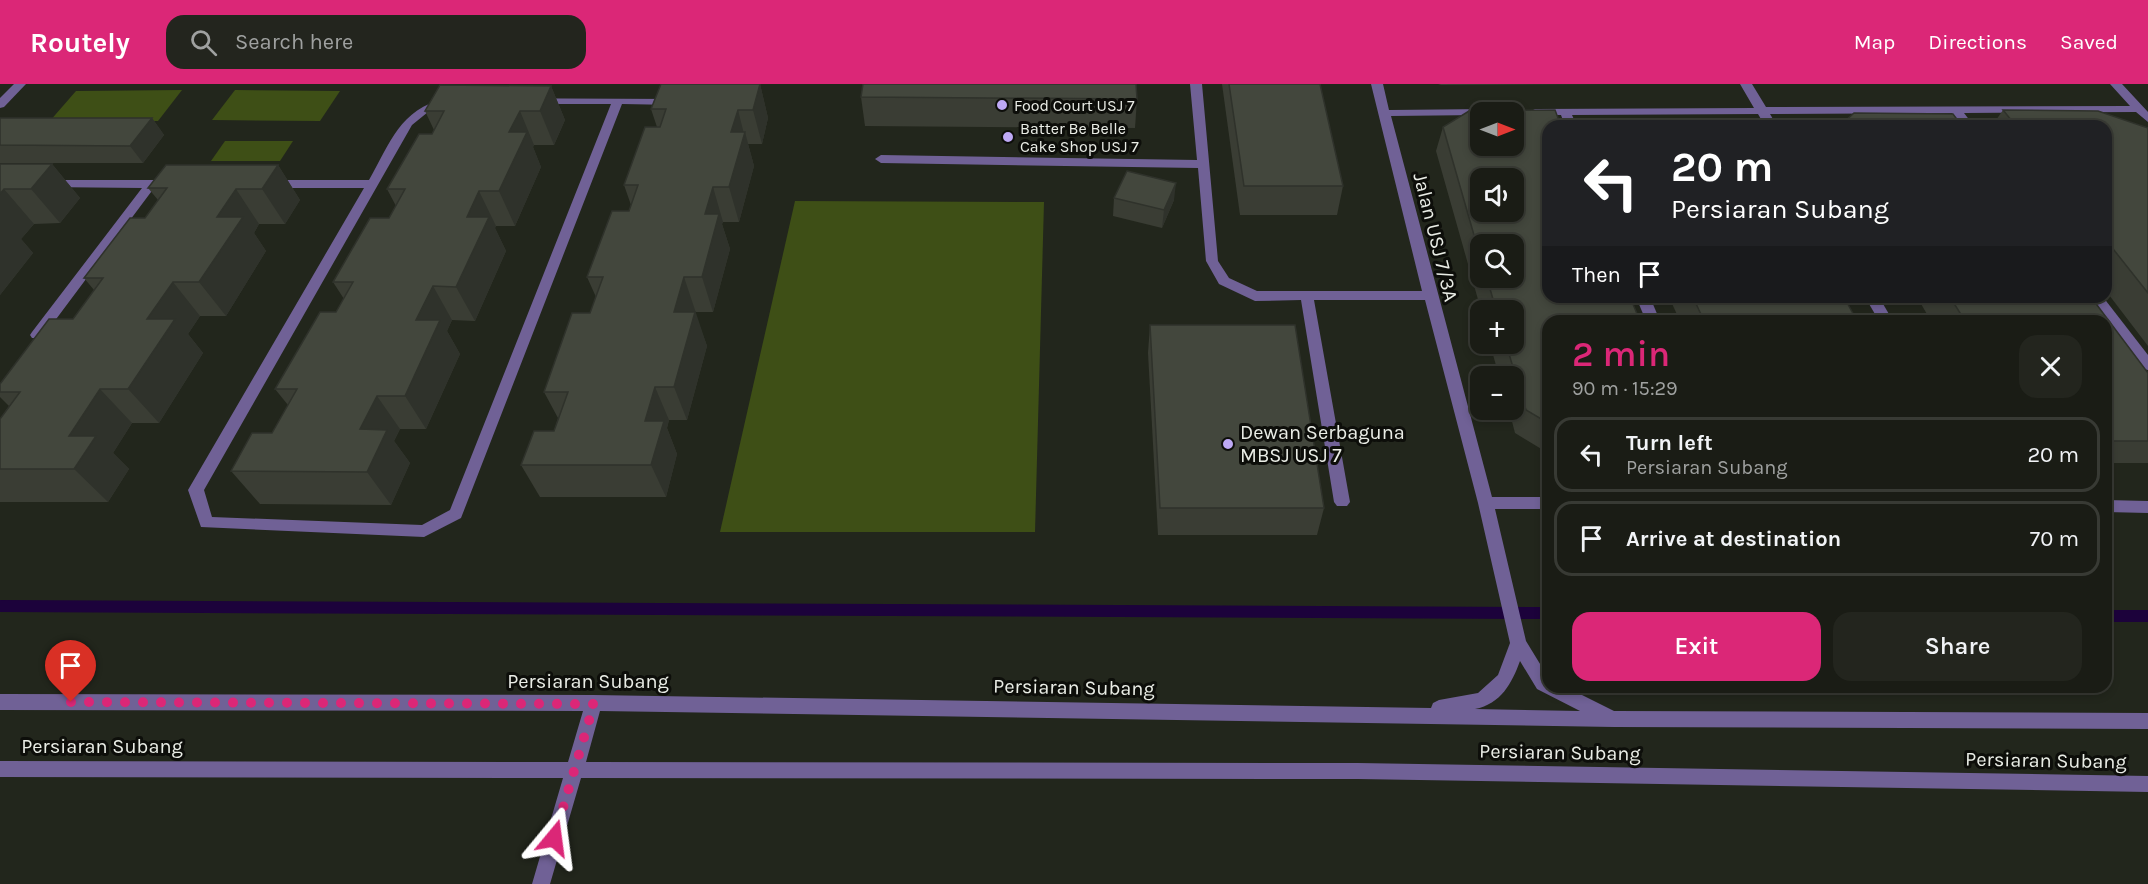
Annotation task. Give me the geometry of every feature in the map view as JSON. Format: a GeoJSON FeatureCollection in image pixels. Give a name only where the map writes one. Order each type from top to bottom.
{"type":"FeatureCollection","features":[{"type":"Feature","properties":{"kind":"street"},"geometry":{"type":"LineString","coordinates":[[0,105],[20,84]]}},
{"type":"Feature","properties":{"kind":"street"},"geometry":{"type":"LineString","coordinates":[[1196,84],[1212,261],[1224,281],[1255,296],[1430,296]]}},
{"type":"Feature","properties":{"kind":"street","name":"Jalan USJ 7/3A"},"geometry":{"type":"LineString","coordinates":[[1377,84],[1430,296],[1486,503],[1518,643]]}},
{"type":"Feature","properties":{"kind":"street"},"geometry":{"type":"LineString","coordinates":[[1746,84],[1767,120]]}},
{"type":"Feature","properties":{"kind":"street"},"geometry":{"type":"LineString","coordinates":[[2116,84],[2148,119]]}},
{"type":"Feature","properties":{"kind":"street"},"geometry":{"type":"LineString","coordinates":[[618,101],[456,514],[424,531],[206,523],[196,490],[371,184],[406,124],[415,114],[426,107],[446,101],[618,101],[686,102]]}},
{"type":"Feature","properties":{"kind":"street"},"geometry":{"type":"LineString","coordinates":[[1524,112],[2138,109]]}},
{"type":"Feature","properties":{"kind":"street"},"geometry":{"type":"LineString","coordinates":[[1955,110],[1963,120]]}},
{"type":"Feature","properties":{"kind":"street"},"geometry":{"type":"LineString","coordinates":[[1386,113],[1470,112]]}},
{"type":"Feature","properties":{"kind":"street"},"geometry":{"type":"LineString","coordinates":[[1565,112],[1568,120]]}},
{"type":"Feature","properties":{"kind":"street"},"geometry":{"type":"LineString","coordinates":[[881,159],[1202,164]]}},
{"type":"Feature","properties":{"kind":"street"},"geometry":{"type":"LineString","coordinates":[[35,184],[186,184]]}},
{"type":"Feature","properties":{"kind":"street"},"geometry":{"type":"LineString","coordinates":[[29,346],[151,184]]}},
{"type":"Feature","properties":{"kind":"street"},"geometry":{"type":"LineString","coordinates":[[255,184],[371,184]]}},
{"type":"Feature","properties":{"kind":"street"},"geometry":{"type":"LineString","coordinates":[[1307,296],[1342,502]]}},
{"type":"Feature","properties":{"kind":"street"},"geometry":{"type":"LineString","coordinates":[[2101,303],[2110,315]]}},
{"type":"Feature","properties":{"kind":"street"},"geometry":{"type":"LineString","coordinates":[[2112,318],[2148,365]]}},
{"type":"Feature","properties":{"kind":"street"},"geometry":{"type":"LineString","coordinates":[[1486,503],[1542,503]]}},
{"type":"Feature","properties":{"kind":"street"},"geometry":{"type":"LineString","coordinates":[[2112,506],[2148,507]]}},
{"type":"Feature","properties":{"kind":"street"},"geometry":{"type":"LineString","coordinates":[[1518,643],[1542,682]]}},
{"type":"Feature","properties":{"kind":"street"},"geometry":{"type":"LineString","coordinates":[[1408,714],[1482,700],[1505,680],[1518,643]]}},
{"type":"Feature","properties":{"kind":"street"},"geometry":{"type":"LineString","coordinates":[[1560,693],[1614,719]]}},
{"type":"Feature","properties":{"kind":"street","name":"Persiaran Subang"},"geometry":{"type":"LineString","coordinates":[[0,702],[594,704],[1408,714],[1614,719],[2148,721]]}},
{"type":"Feature","properties":{"kind":"street"},"geometry":{"type":"LineString","coordinates":[[542,884],[594,704]]}},
{"type":"Feature","properties":{"kind":"street","name":"Persiaran Subang"},"geometry":{"type":"LineString","coordinates":[[0,768],[1358,771],[2148,784]]}},
{"type":"Feature","properties":{"kind":"green space"},"geometry":{"type":"Polygon","coordinates":[[[182,90],[158,121],[49,122],[76,91],[182,90]]]}},
{"type":"Feature","properties":{"kind":"green space"},"geometry":{"type":"Polygon","coordinates":[[[235,90],[340,91],[320,121],[212,120],[235,90]]]}},
{"type":"Feature","properties":{"kind":"green space"},"geometry":{"type":"Polygon","coordinates":[[[225,141],[293,141],[280,161],[211,161],[225,141]]]}},
{"type":"Feature","properties":{"kind":"green space"},"geometry":{"type":"Polygon","coordinates":[[[795,201],[1044,202],[1035,532],[720,532],[795,201]]]}},
{"type":"Feature","properties":{"kind":"building"},"geometry":{"type":"Polygon","coordinates":[[[661,84],[760,84],[753,110],[738,110],[731,132],[745,132],[729,187],[713,187],[705,214],[719,214],[702,277],[684,277],[674,312],[695,312],[674,387],[655,387],[645,421],[664,421],[651,465],[521,465],[534,431],[554,431],[568,392],[544,392],[572,313],[590,313],[603,277],[587,277],[612,211],[629,211],[638,185],[624,185],[645,127],[660,127],[666,109],[651,109],[661,84]]]}},
{"type":"Feature","properties":{"kind":"building"},"geometry":{"type":"Polygon","coordinates":[[[863,84],[1136,84],[1137,99],[861,97],[863,84]]]}},
{"type":"Feature","properties":{"kind":"building"},"geometry":{"type":"Polygon","coordinates":[[[1229,84],[1320,84],[1343,186],[1244,186],[1229,84]]]}},
{"type":"Feature","properties":{"kind":"building"},"geometry":{"type":"Polygon","coordinates":[[[440,85],[551,86],[540,111],[520,111],[509,132],[527,132],[499,191],[479,191],[467,217],[489,217],[456,287],[433,286],[416,320],[440,320],[405,396],[377,396],[360,429],[387,430],[367,472],[231,471],[252,433],[272,433],[297,389],[275,389],[320,312],[336,312],[353,282],[333,282],[370,218],[389,218],[405,189],[387,189],[419,134],[432,134],[444,111],[425,111],[440,85]]]}},
{"type":"Feature","properties":{"kind":"building"},"geometry":{"type":"Polygon","coordinates":[[[1524,110],[1555,110],[1559,120],[1542,120],[1542,303],[1632,303],[1638,315],[1542,315],[1542,419],[1526,410],[1524,366],[1513,366],[1509,354],[1524,354],[1524,300],[1493,300],[1490,288],[1524,288],[1524,234],[1474,234],[1470,222],[1524,222],[1524,168],[1470,168],[1470,221],[1443,127],[1470,111],[1470,156],[1524,156],[1524,110]]]}},
{"type":"Feature","properties":{"kind":"building"},"geometry":{"type":"Polygon","coordinates":[[[2003,110],[2098,111],[2148,128],[2148,293],[2112,248],[2112,120],[2011,120],[2003,110]]]}},
{"type":"Feature","properties":{"kind":"building"},"geometry":{"type":"Polygon","coordinates":[[[1854,113],[1953,114],[1958,120],[1846,120],[1854,113]]]}},
{"type":"Feature","properties":{"kind":"building"},"geometry":{"type":"Polygon","coordinates":[[[0,118],[152,118],[130,146],[0,145],[0,118]]]}},
{"type":"Feature","properties":{"kind":"building"},"geometry":{"type":"Polygon","coordinates":[[[0,164],[52,164],[31,189],[4,189],[0,194],[0,164]]]}},
{"type":"Feature","properties":{"kind":"building"},"geometry":{"type":"Polygon","coordinates":[[[166,165],[278,165],[262,189],[236,189],[217,217],[243,217],[199,282],[173,282],[147,319],[175,319],[128,389],[100,389],[69,436],[96,436],[74,469],[0,469],[0,419],[20,392],[0,392],[0,384],[49,319],[73,319],[103,278],[84,278],[130,218],[145,218],[167,188],[148,188],[166,165]]]}},
{"type":"Feature","properties":{"kind":"building"},"geometry":{"type":"Polygon","coordinates":[[[1127,171],[1176,183],[1164,210],[1114,198],[1127,171]]]}},
{"type":"Feature","properties":{"kind":"building"},"geometry":{"type":"Polygon","coordinates":[[[1696,303],[1847,303],[1854,315],[1701,315],[1696,303]]]}},
{"type":"Feature","properties":{"kind":"building"},"geometry":{"type":"Polygon","coordinates":[[[1954,303],[2096,303],[2104,315],[1961,315],[1954,303]]]}},
{"type":"Feature","properties":{"kind":"building","name":"Dewan Serbaguna MBSJ USJ 7"},"geometry":{"type":"Polygon","coordinates":[[[1150,325],[1295,325],[1324,508],[1160,508],[1150,325]]]}},
{"type":"Feature","properties":{"kind":"building"},"geometry":{"type":"Polygon","coordinates":[[[2112,325],[2148,373],[2148,441],[2112,441],[2112,325]]]}},
{"type":"Feature","properties":{"kind":"waterway"},"geometry":{"type":"LineString","coordinates":[[0,606],[1542,613]]}},
{"type":"Feature","properties":{"kind":"waterway"},"geometry":{"type":"LineString","coordinates":[[2112,616],[2148,616]]}},
{"type":"Feature","properties":{"kind":"place","name":"Food Court USJ 7"},"geometry":{"type":"Point","coordinates":[1002,105]}},
{"type":"Feature","properties":{"kind":"place","name":"Batter Be Belle Cake Shop USJ 7"},"geometry":{"type":"Point","coordinates":[1008,137]}},
{"type":"Feature","properties":{"kind":"place","name":"Dewan Serbaguna MBSJ USJ 7"},"geometry":{"type":"Point","coordinates":[1228,444]}},
{"type":"Feature","properties":{"kind":"route"},"geometry":{"type":"LineString","coordinates":[[71,702],[594,704],[554,838]]}}]}
